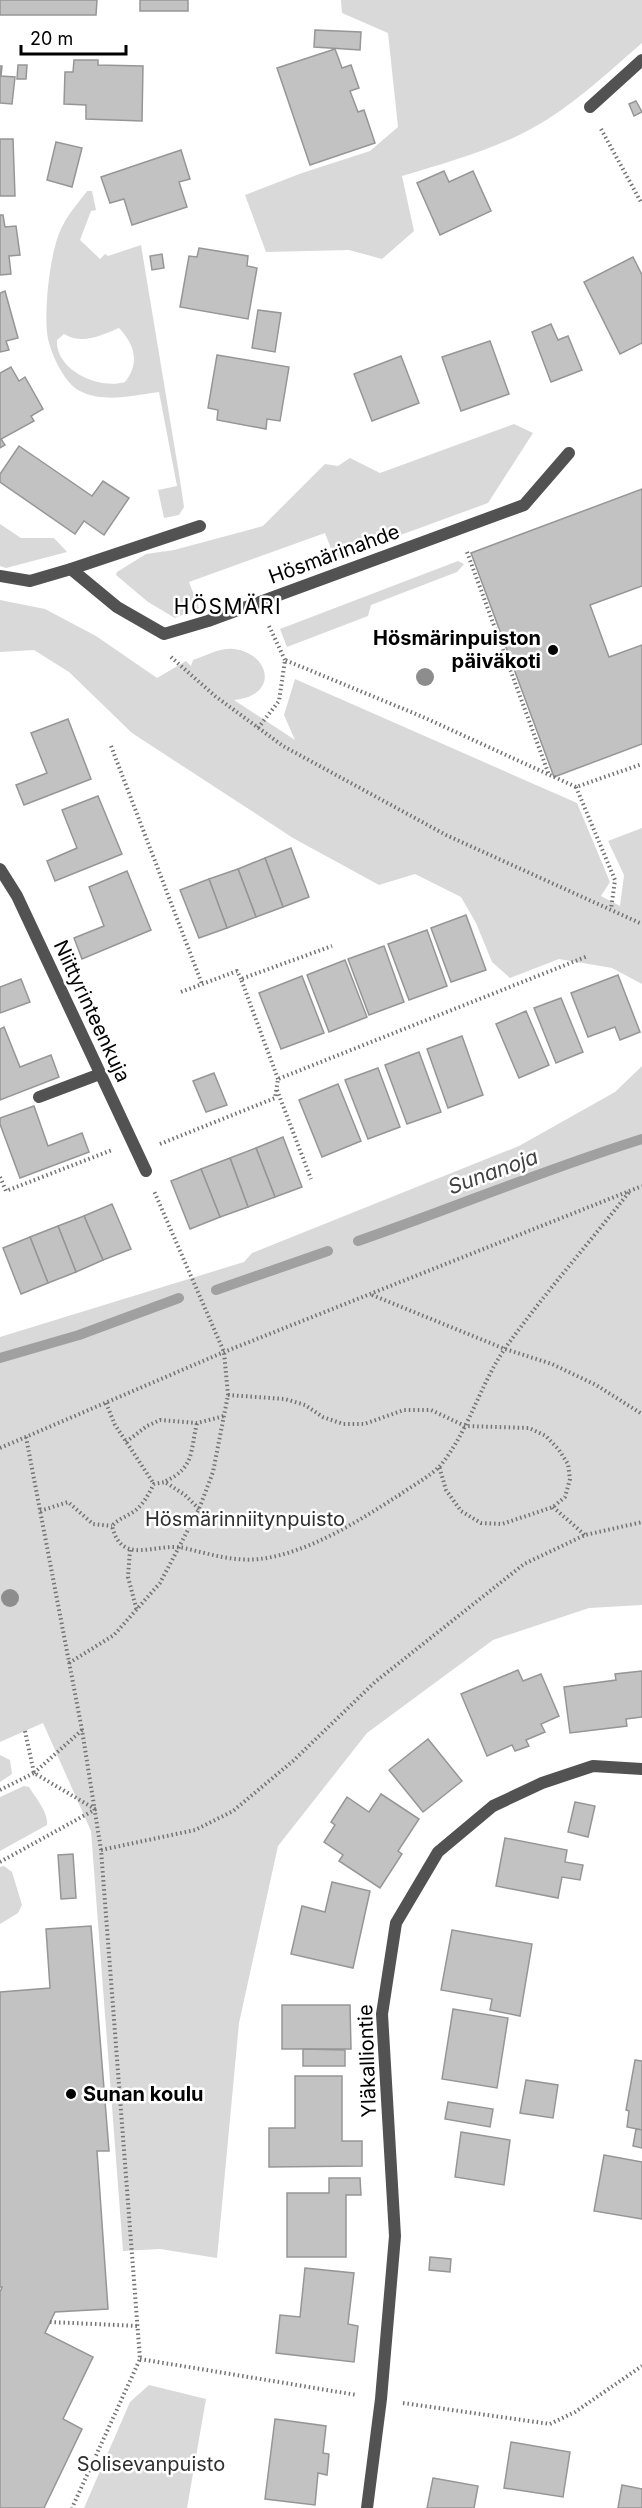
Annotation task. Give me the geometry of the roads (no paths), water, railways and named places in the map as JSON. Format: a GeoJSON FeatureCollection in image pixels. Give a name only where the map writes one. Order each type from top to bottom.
{"type":"FeatureCollection","features":[{"type":"Feature","properties":{"kind":"street"},"geometry":{"type":"LineString","coordinates":[[590,107],[642,60]]}},
{"type":"Feature","properties":{"kind":"street","name":"Hösmärinahde"},"geometry":{"type":"LineString","coordinates":[[71,569],[85,583],[117,607],[164,634],[219,617],[524,505],[569,453]]}},
{"type":"Feature","properties":{"kind":"street"},"geometry":{"type":"LineString","coordinates":[[0,576],[30,581],[200,526]]}},
{"type":"Feature","properties":{"kind":"street","name":"Niittyrinteenkuja"},"geometry":{"type":"LineString","coordinates":[[0,869],[17,896],[146,1171]]}},
{"type":"Feature","properties":{"kind":"street"},"geometry":{"type":"LineString","coordinates":[[39,1097],[100,1074]]}},
{"type":"Feature","properties":{"kind":"street","name":"Yläkalliontie"},"geometry":{"type":"LineString","coordinates":[[367,2508],[381,2399],[395,2236],[382,2014],[396,1923],[438,1852],[493,1806],[542,1783],[593,1766],[642,1769]]}},
{"type":"Feature","properties":{"kind":"waterway","name":"Sunanoja"},"geometry":{"type":"LineString","coordinates":[[358,1241],[642,1139]]}},
{"type":"Feature","properties":{"kind":"waterway","name":"Sunanoja"},"geometry":{"type":"LineString","coordinates":[[216,1290],[328,1251]]}},
{"type":"Feature","properties":{"kind":"waterway","name":"Sunanoja"},"geometry":{"type":"LineString","coordinates":[[0,1358],[79,1335],[179,1298]]}},
{"type":"Feature","properties":{"kind":"place","name":"Hösmärinpuiston päiväkoti"},"geometry":{"type":"Point","coordinates":[553,650]}},
{"type":"Feature","properties":{"kind":"place","name":"Sunan koulu"},"geometry":{"type":"Point","coordinates":[71,2094]}},
{"type":"Feature","properties":{"kind":"district","name":"HÖSMÄRI"},"geometry":{"type":"Point","coordinates":[228,607]}},
{"type":"Feature","properties":{"kind":"park label","name":"Hösmärinniitynpuisto"},"geometry":{"type":"Point","coordinates":[245,1519]}},
{"type":"Feature","properties":{"kind":"park label","name":"Solisevanpuisto"},"geometry":{"type":"Point","coordinates":[151,2464]}}]}
